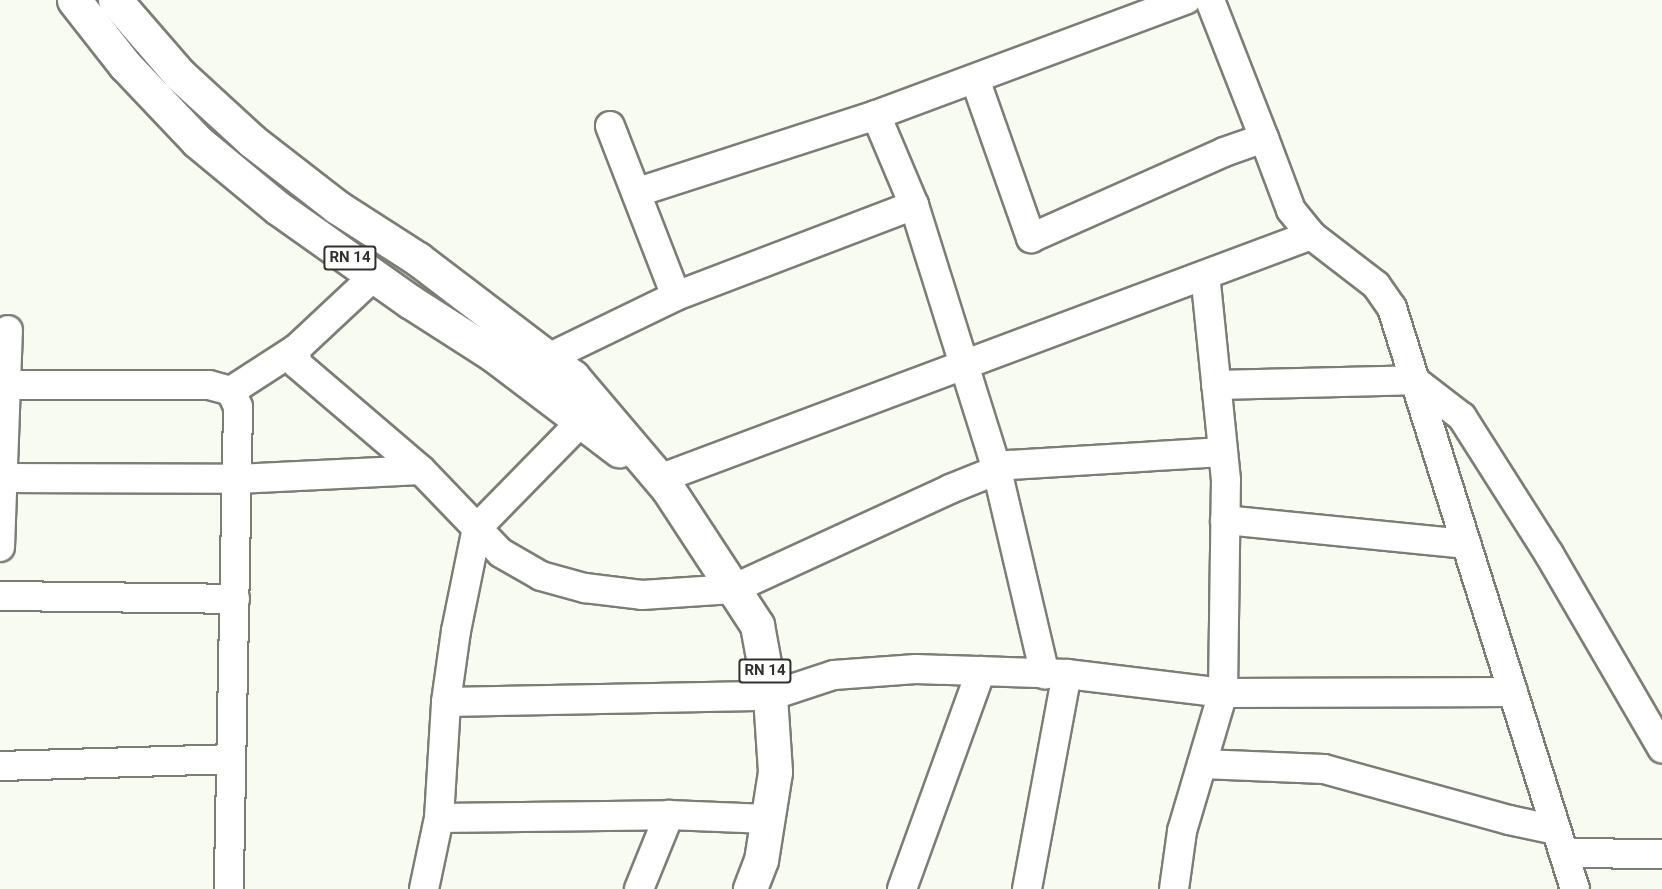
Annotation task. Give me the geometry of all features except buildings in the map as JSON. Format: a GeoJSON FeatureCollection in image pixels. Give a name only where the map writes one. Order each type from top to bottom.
{"type":"FeatureCollection","features":[{"type":"Feature","properties":{"kind":"main road","name":"RN 14"},"geometry":{"type":"LineString","coordinates":[[74,0],[125,65],[197,141],[278,208],[495,357],[580,423],[659,479]]}},
{"type":"Feature","properties":{"kind":"main road","name":"RN 14"},"geometry":{"type":"LineString","coordinates":[[115,0],[179,74],[252,141],[338,207],[418,258],[573,377],[659,479],[757,625],[770,696],[776,772],[761,860],[750,889]]}},
{"type":"Feature","properties":{"kind":"street"},"geometry":{"type":"LineString","coordinates":[[638,192],[876,115],[1186,0]]}},
{"type":"Feature","properties":{"kind":"street"},"geometry":{"type":"LineString","coordinates":[[1210,0],[1291,210],[1311,235],[1376,285],[1392,308],[1575,889]]}},
{"type":"Feature","properties":{"kind":"street"},"geometry":{"type":"LineString","coordinates":[[975,79],[1031,238],[1224,152],[1264,138]]}},
{"type":"Feature","properties":{"kind":"street"},"geometry":{"type":"LineString","coordinates":[[876,115],[914,205],[997,470],[1056,674],[1028,889]]}},
{"type":"Feature","properties":{"kind":"street"},"geometry":{"type":"LineString","coordinates":[[610,126],[638,192],[676,296]]}},
{"type":"Feature","properties":{"kind":"street"},"geometry":{"type":"LineString","coordinates":[[548,358],[676,296],[914,205]]}},
{"type":"Feature","properties":{"kind":"street"},"geometry":{"type":"LineString","coordinates":[[659,479],[1311,235]]}},
{"type":"Feature","properties":{"kind":"street"},"geometry":{"type":"LineString","coordinates":[[1174,889],[1182,831],[1223,693],[1226,480],[1205,275]]}},
{"type":"Feature","properties":{"kind":"street"},"geometry":{"type":"LineString","coordinates":[[4,385],[209,385],[231,391],[296,349],[374,276]]}},
{"type":"Feature","properties":{"kind":"street"},"geometry":{"type":"LineString","coordinates":[[0,547],[4,385],[8,330]]}},
{"type":"Feature","properties":{"kind":"street"},"geometry":{"type":"LineString","coordinates":[[296,349],[297,364],[421,470],[501,553],[541,576],[585,588],[642,595],[733,589],[1010,465],[1223,452]]}},
{"type":"Feature","properties":{"kind":"street"},"geometry":{"type":"LineString","coordinates":[[1216,386],[1414,380],[1462,417],[1549,554],[1662,748]]}},
{"type":"Feature","properties":{"kind":"street"},"geometry":{"type":"LineString","coordinates":[[229,889],[238,407],[231,391]]}},
{"type":"Feature","properties":{"kind":"street"},"geometry":{"type":"LineString","coordinates":[[424,889],[439,818],[446,702],[456,631],[477,528],[580,423]]}},
{"type":"Feature","properties":{"kind":"street"},"geometry":{"type":"LineString","coordinates":[[2,478],[237,479],[421,470]]}},
{"type":"Feature","properties":{"kind":"street"},"geometry":{"type":"LineString","coordinates":[[1225,520],[1466,544]]}},
{"type":"Feature","properties":{"kind":"street"},"geometry":{"type":"LineString","coordinates":[[0,596],[235,599]]}},
{"type":"Feature","properties":{"kind":"street"},"geometry":{"type":"LineString","coordinates":[[446,702],[770,696],[834,675],[916,669],[1056,674],[1223,693],[1513,692]]}},
{"type":"Feature","properties":{"kind":"street"},"geometry":{"type":"LineString","coordinates":[[902,889],[981,671]]}},
{"type":"Feature","properties":{"kind":"street"},"geometry":{"type":"LineString","coordinates":[[0,766],[230,759]]}},
{"type":"Feature","properties":{"kind":"street"},"geometry":{"type":"LineString","coordinates":[[1202,764],[1324,769],[1509,820],[1560,842],[1662,854]]}},
{"type":"Feature","properties":{"kind":"street"},"geometry":{"type":"LineString","coordinates":[[439,818],[669,815],[768,819]]}},
{"type":"Feature","properties":{"kind":"street"},"geometry":{"type":"LineString","coordinates":[[639,889],[669,815]]}}]}
